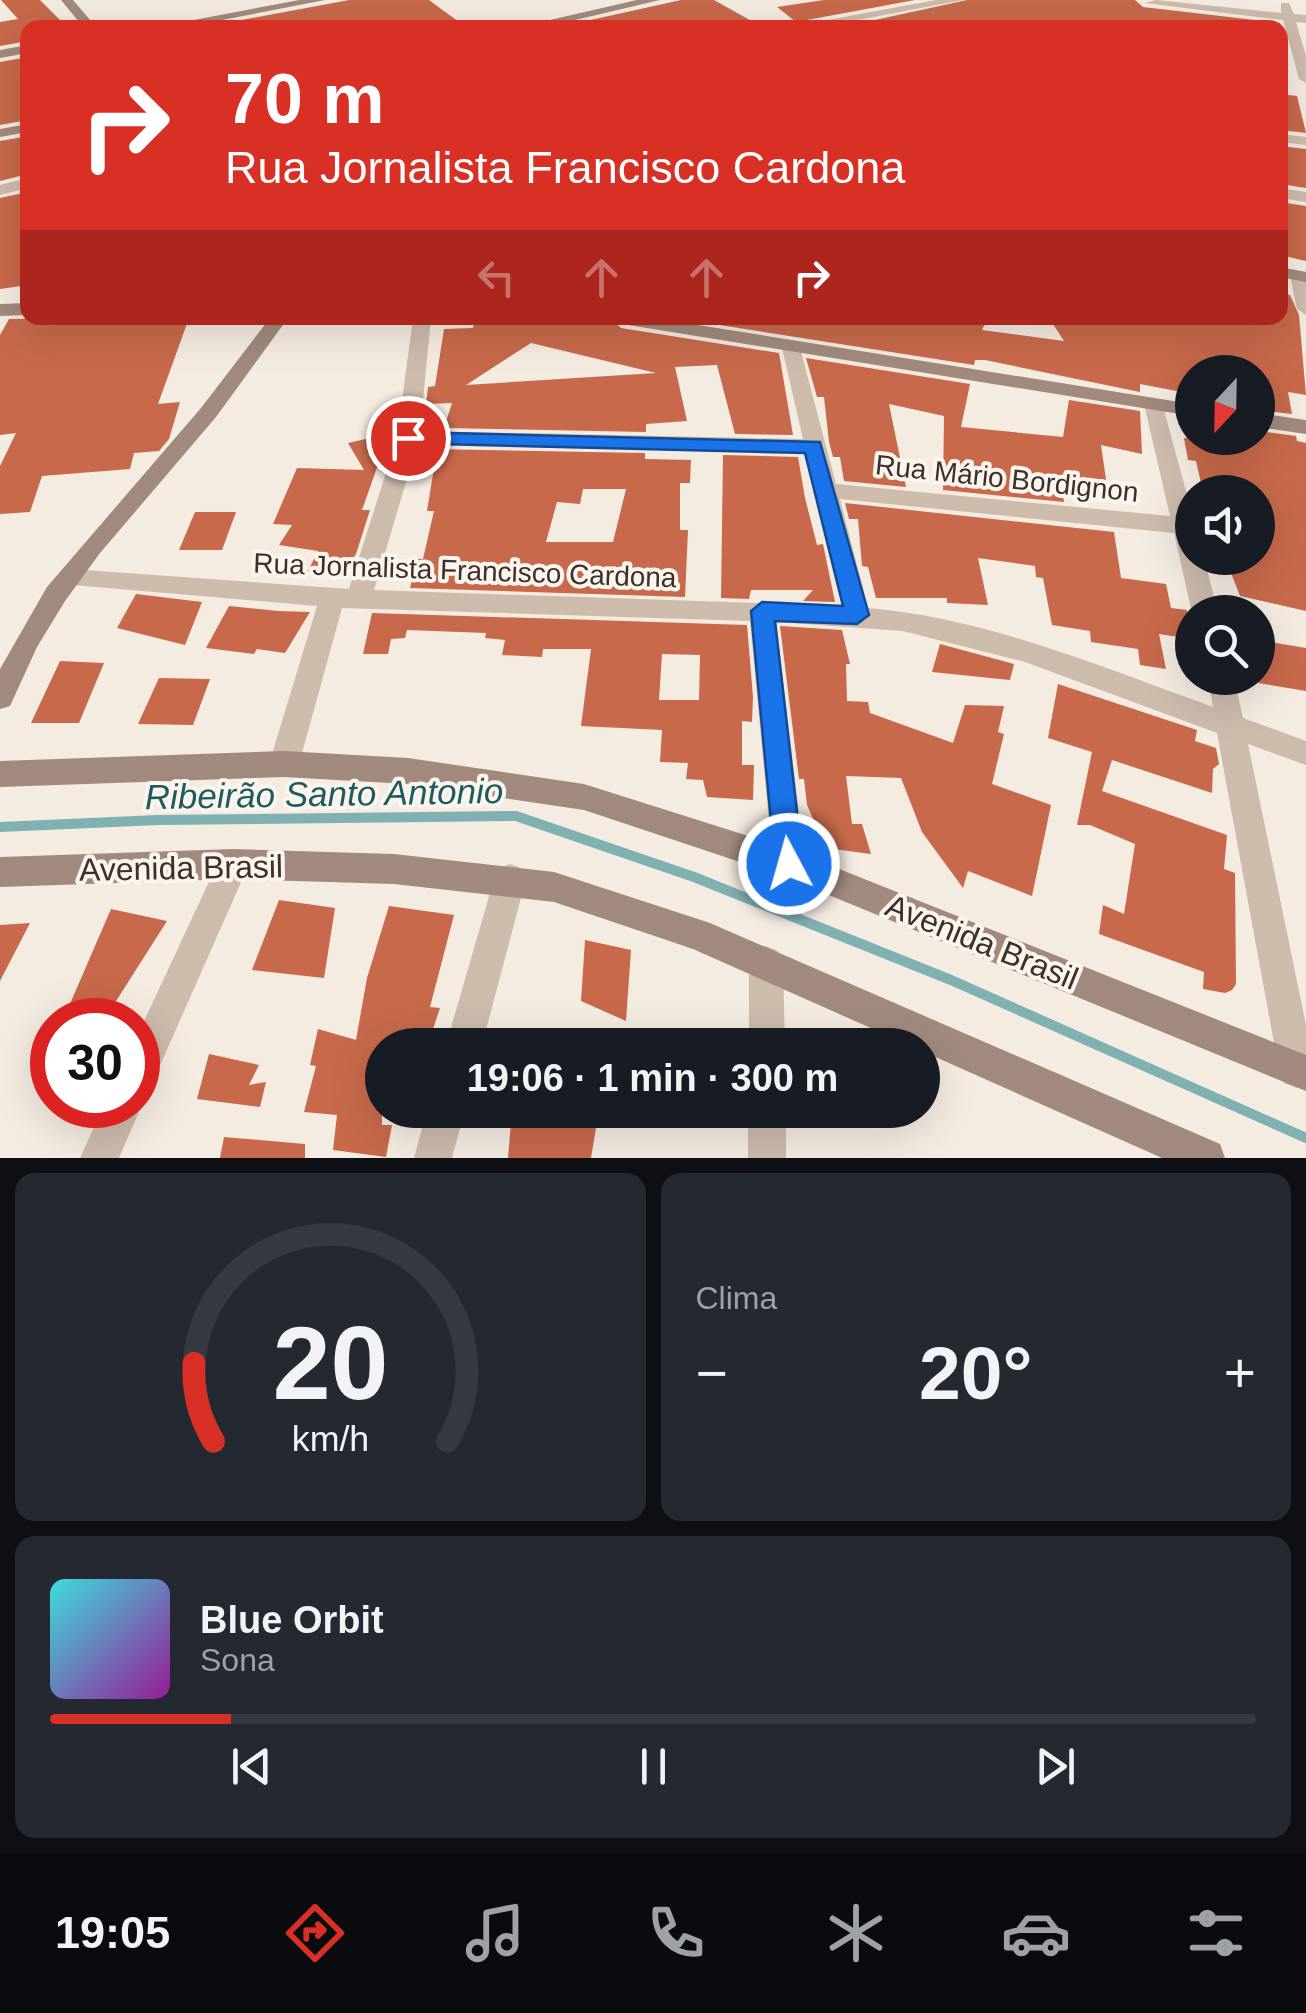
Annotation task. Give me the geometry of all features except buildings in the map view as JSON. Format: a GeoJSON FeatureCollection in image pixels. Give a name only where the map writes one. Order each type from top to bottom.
{"type":"FeatureCollection","features":[{"type":"Feature","properties":{"kind":"street"},"geometry":{"type":"LineString","coordinates":[[68,0],[84,20]]}},
{"type":"Feature","properties":{"kind":"street"},"geometry":{"type":"LineString","coordinates":[[203,20],[319,0]]}},
{"type":"Feature","properties":{"kind":"street"},"geometry":{"type":"LineString","coordinates":[[556,20],[654,0]]}},
{"type":"Feature","properties":{"kind":"street"},"geometry":{"type":"LineString","coordinates":[[838,20],[957,0]]}},
{"type":"Feature","properties":{"kind":"street"},"geometry":{"type":"LineString","coordinates":[[1283,0],[1291,18],[1302,74]]}},
{"type":"Feature","properties":{"kind":"street"},"geometry":{"type":"LineString","coordinates":[[1151,6],[1306,19]]}},
{"type":"Feature","properties":{"kind":"street"},"geometry":{"type":"LineString","coordinates":[[1295,275],[1306,308]]}},
{"type":"Feature","properties":{"kind":"street"},"geometry":{"type":"LineString","coordinates":[[0,698],[70,578],[128,500],[233,383],[274,325]]}},
{"type":"Feature","properties":{"kind":"street"},"geometry":{"type":"LineString","coordinates":[[284,764],[408,438],[421,325]]}},
{"type":"Feature","properties":{"kind":"street"},"geometry":{"type":"LineString","coordinates":[[662,325],[1175,407]]}},
{"type":"Feature","properties":{"kind":"street"},"geometry":{"type":"LineString","coordinates":[[792,348],[857,615]]}},
{"type":"Feature","properties":{"kind":"street"},"geometry":{"type":"LineString","coordinates":[[1154,404],[1175,492]]}},
{"type":"Feature","properties":{"kind":"street"},"geometry":{"type":"LineString","coordinates":[[1275,422],[1306,427]]}},
{"type":"Feature","properties":{"kind":"street"},"geometry":{"type":"LineString","coordinates":[[408,438],[813,446]]}},
{"type":"Feature","properties":{"kind":"street","name":"Rua Mário Bordignon"},"geometry":{"type":"LineString","coordinates":[[824,490],[1175,525]]}},
{"type":"Feature","properties":{"kind":"street","name":"Rua Jornalista Francisco Cardona"},"geometry":{"type":"LineString","coordinates":[[70,578],[345,598],[857,615],[932,627],[1029,652],[1306,753]]}},
{"type":"Feature","properties":{"kind":"street"},"geometry":{"type":"LineString","coordinates":[[762,611],[789,864]]}},
{"type":"Feature","properties":{"kind":"street"},"geometry":{"type":"LineString","coordinates":[[1225,695],[1302,1072]]}},
{"type":"Feature","properties":{"kind":"street","name":"Avenida Brasil"},"geometry":{"type":"LineString","coordinates":[[0,774],[284,764],[408,772],[584,797],[789,864],[1302,1072]]}},
{"type":"Feature","properties":{"kind":"street"},"geometry":{"type":"LineString","coordinates":[[160,1025],[233,864]]}},
{"type":"Feature","properties":{"kind":"street","name":"Avenida Brasil"},"geometry":{"type":"LineString","coordinates":[[0,872],[233,864],[394,869],[510,879],[611,903],[766,963],[1206,1158]]}},
{"type":"Feature","properties":{"kind":"street"},"geometry":{"type":"LineString","coordinates":[[469,1028],[510,879]]}},
{"type":"Feature","properties":{"kind":"street"},"geometry":{"type":"LineString","coordinates":[[766,963],[766,1028]]}},
{"type":"Feature","properties":{"kind":"street"},"geometry":{"type":"LineString","coordinates":[[98,1158],[112,1128]]}},
{"type":"Feature","properties":{"kind":"street"},"geometry":{"type":"LineString","coordinates":[[433,1158],[441,1128]]}},
{"type":"Feature","properties":{"kind":"street"},"geometry":{"type":"LineString","coordinates":[[767,1128],[767,1158]]}},
{"type":"Feature","properties":{"kind":"waterway","name":"Ribeirão Santo Antonio"},"geometry":{"type":"LineString","coordinates":[[0,827],[158,820],[516,816],[694,877],[951,980],[1306,1138]]}},
{"type":"Feature","properties":{"kind":"route"},"geometry":{"type":"LineString","coordinates":[[408,438],[813,446],[857,615],[762,611],[789,864]]}}]}
